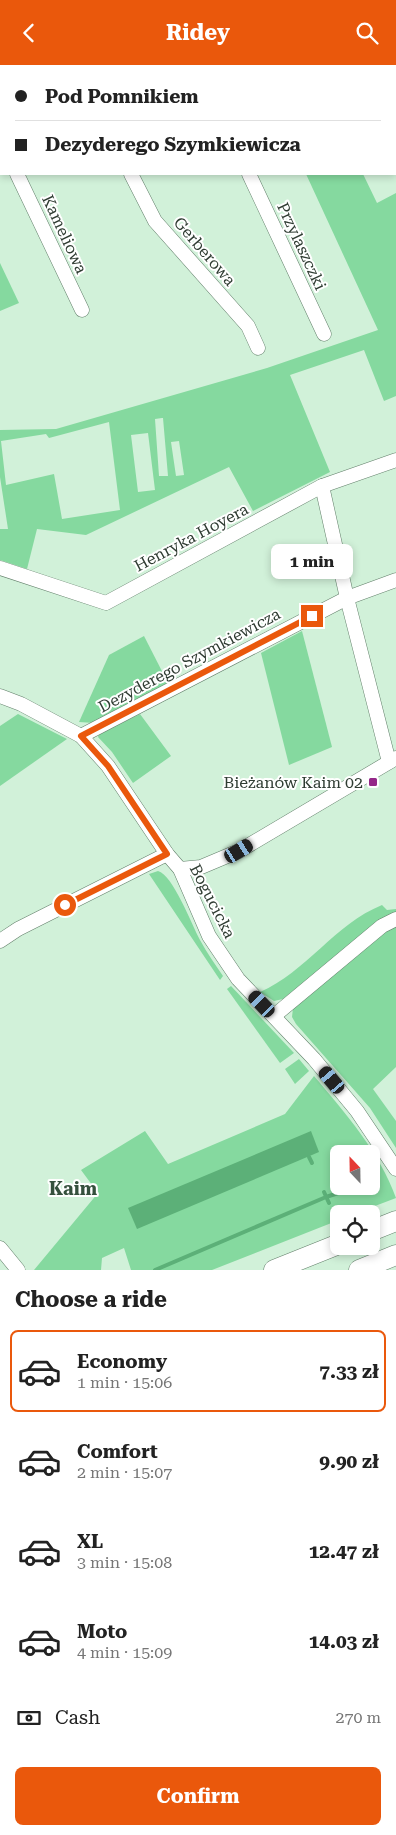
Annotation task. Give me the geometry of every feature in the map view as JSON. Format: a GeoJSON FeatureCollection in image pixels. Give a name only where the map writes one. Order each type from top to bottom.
{"type":"FeatureCollection","features":[{"type":"Feature","properties":{"kind":"highway"},"geometry":{"type":"LineString","coordinates":[[380,1227],[396,1221]]}},
{"type":"Feature","properties":{"kind":"highway"},"geometry":{"type":"LineString","coordinates":[[274,1270],[330,1248]]}},
{"type":"Feature","properties":{"kind":"highway"},"geometry":{"type":"LineString","coordinates":[[359,1270],[396,1255]]}},
{"type":"Feature","properties":{"kind":"street","name":"Kameliowa"},"geometry":{"type":"LineString","coordinates":[[17,175],[82,310]]}},
{"type":"Feature","properties":{"kind":"street","name":"Gerberowa"},"geometry":{"type":"LineString","coordinates":[[132,175],[155,221],[248,326],[258,348]]}},
{"type":"Feature","properties":{"kind":"street","name":"Przylaszczki"},"geometry":{"type":"LineString","coordinates":[[249,175],[324,334]]}},
{"type":"Feature","properties":{"kind":"street","name":"Henryka Hoyera"},"geometry":{"type":"LineString","coordinates":[[0,568],[106,603],[322,486],[396,460]]}},
{"type":"Feature","properties":{"kind":"street"},"geometry":{"type":"LineString","coordinates":[[180,869],[201,867],[239,851],[393,760],[346,598],[322,486]]}},
{"type":"Feature","properties":{"kind":"street","name":"Dezyderego Szymkiewicza"},"geometry":{"type":"LineString","coordinates":[[81,736],[346,598],[396,580]]}},
{"type":"Feature","properties":{"kind":"street","name":"Bogucicka"},"geometry":{"type":"LineString","coordinates":[[0,696],[21,703],[81,736],[108,766],[167,854],[180,869],[208,937],[238,979],[274,1016],[357,1111],[396,1169]]}},
{"type":"Feature","properties":{"kind":"street"},"geometry":{"type":"LineString","coordinates":[[0,941],[6,935],[167,854]]}},
{"type":"Feature","properties":{"kind":"street"},"geometry":{"type":"LineString","coordinates":[[274,1016],[382,925],[396,919]]}},
{"type":"Feature","properties":{"kind":"street"},"geometry":{"type":"LineString","coordinates":[[0,1248],[18,1270]]}},
{"type":"Feature","properties":{"kind":"shaded area"},"geometry":{"type":"Polygon","coordinates":[[[306,175],[363,175],[377,203],[396,193],[396,396],[384,401],[364,350],[290,375],[330,472],[253,511],[229,467],[86,535],[37,529],[27,569],[0,560],[0,529],[8,529],[0,477],[0,430],[56,429],[267,368],[378,330],[306,175]],[[163,418],[155,419],[159,476],[168,476],[163,418]],[[109,422],[49,438],[46,434],[1,441],[6,485],[54,474],[62,519],[120,510],[109,422]],[[148,433],[131,435],[138,492],[155,490],[148,433]],[[179,441],[171,442],[176,476],[184,475],[179,441]]]}},
{"type":"Feature","properties":{"kind":"shaded area"},"geometry":{"type":"Polygon","coordinates":[[[0,263],[19,303],[0,311],[0,263]]]}},
{"type":"Feature","properties":{"kind":"shaded area"},"geometry":{"type":"Polygon","coordinates":[[[302,631],[332,747],[289,765],[261,653],[302,631]]]}},
{"type":"Feature","properties":{"kind":"shaded area"},"geometry":{"type":"Polygon","coordinates":[[[144,636],[168,683],[94,723],[79,722],[109,655],[144,636]]]}},
{"type":"Feature","properties":{"kind":"shaded area"},"geometry":{"type":"Polygon","coordinates":[[[18,714],[67,739],[0,786],[0,726],[18,714]]]}},
{"type":"Feature","properties":{"kind":"shaded area"},"geometry":{"type":"Polygon","coordinates":[[[140,714],[171,756],[133,783],[112,752],[98,737],[99,734],[140,714]]]}},
{"type":"Feature","properties":{"kind":"shaded area"},"geometry":{"type":"Polygon","coordinates":[[[158,871],[164,874],[176,891],[200,940],[223,976],[220,980],[149,874],[158,871]]]}},
{"type":"Feature","properties":{"kind":"shaded area"},"geometry":{"type":"Polygon","coordinates":[[[382,905],[387,910],[396,909],[396,915],[377,923],[283,999],[274,1001],[260,992],[292,973],[365,913],[382,905]]]}},
{"type":"Feature","properties":{"kind":"shaded area"},"geometry":{"type":"Polygon","coordinates":[[[396,926],[396,1067],[373,1089],[396,1121],[396,1148],[370,1108],[296,1024],[292,1017],[293,1008],[383,931],[396,926]]]}},
{"type":"Feature","properties":{"kind":"shaded area"},"geometry":{"type":"Polygon","coordinates":[[[231,986],[294,1053],[280,1063],[227,989],[231,986]]]}},
{"type":"Feature","properties":{"kind":"shaded area"},"geometry":{"type":"Polygon","coordinates":[[[299,1059],[309,1071],[295,1084],[285,1069],[299,1059]]]}},
{"type":"Feature","properties":{"kind":"shaded area"},"geometry":{"type":"Polygon","coordinates":[[[314,1076],[350,1119],[368,1145],[330,1145],[330,1195],[380,1195],[380,1162],[396,1198],[378,1205],[330,1205],[330,1224],[212,1270],[131,1270],[124,1248],[102,1258],[101,1270],[34,1270],[98,1193],[81,1170],[145,1131],[168,1164],[285,1114],[314,1076]]]}},
{"type":"Feature","properties":{"kind":"shaded area"},"geometry":{"type":"Polygon","coordinates":[[[311,1131],[319,1152],[137,1229],[128,1208],[311,1131]]]}},
{"type":"Feature","properties":{"kind":"waterway"},"geometry":{"type":"LineString","coordinates":[[309,1157],[312,1163]]}},
{"type":"Feature","properties":{"kind":"waterway"},"geometry":{"type":"LineString","coordinates":[[324,1192],[329,1203]]}},
{"type":"Feature","properties":{"kind":"waterway"},"geometry":{"type":"LineString","coordinates":[[155,1270],[332,1195]]}},
{"type":"Feature","properties":{"kind":"place","name":"Bieżanów Kaim 02"},"geometry":{"type":"Point","coordinates":[373,782]}},
{"type":"Feature","properties":{"kind":"district","name":"Kaim"},"geometry":{"type":"Point","coordinates":[73,1189]}},
{"type":"Feature","properties":{"kind":"route"},"geometry":{"type":"LineString","coordinates":[[65,905],[167,854],[108,766],[81,736],[312,616]]}}]}
